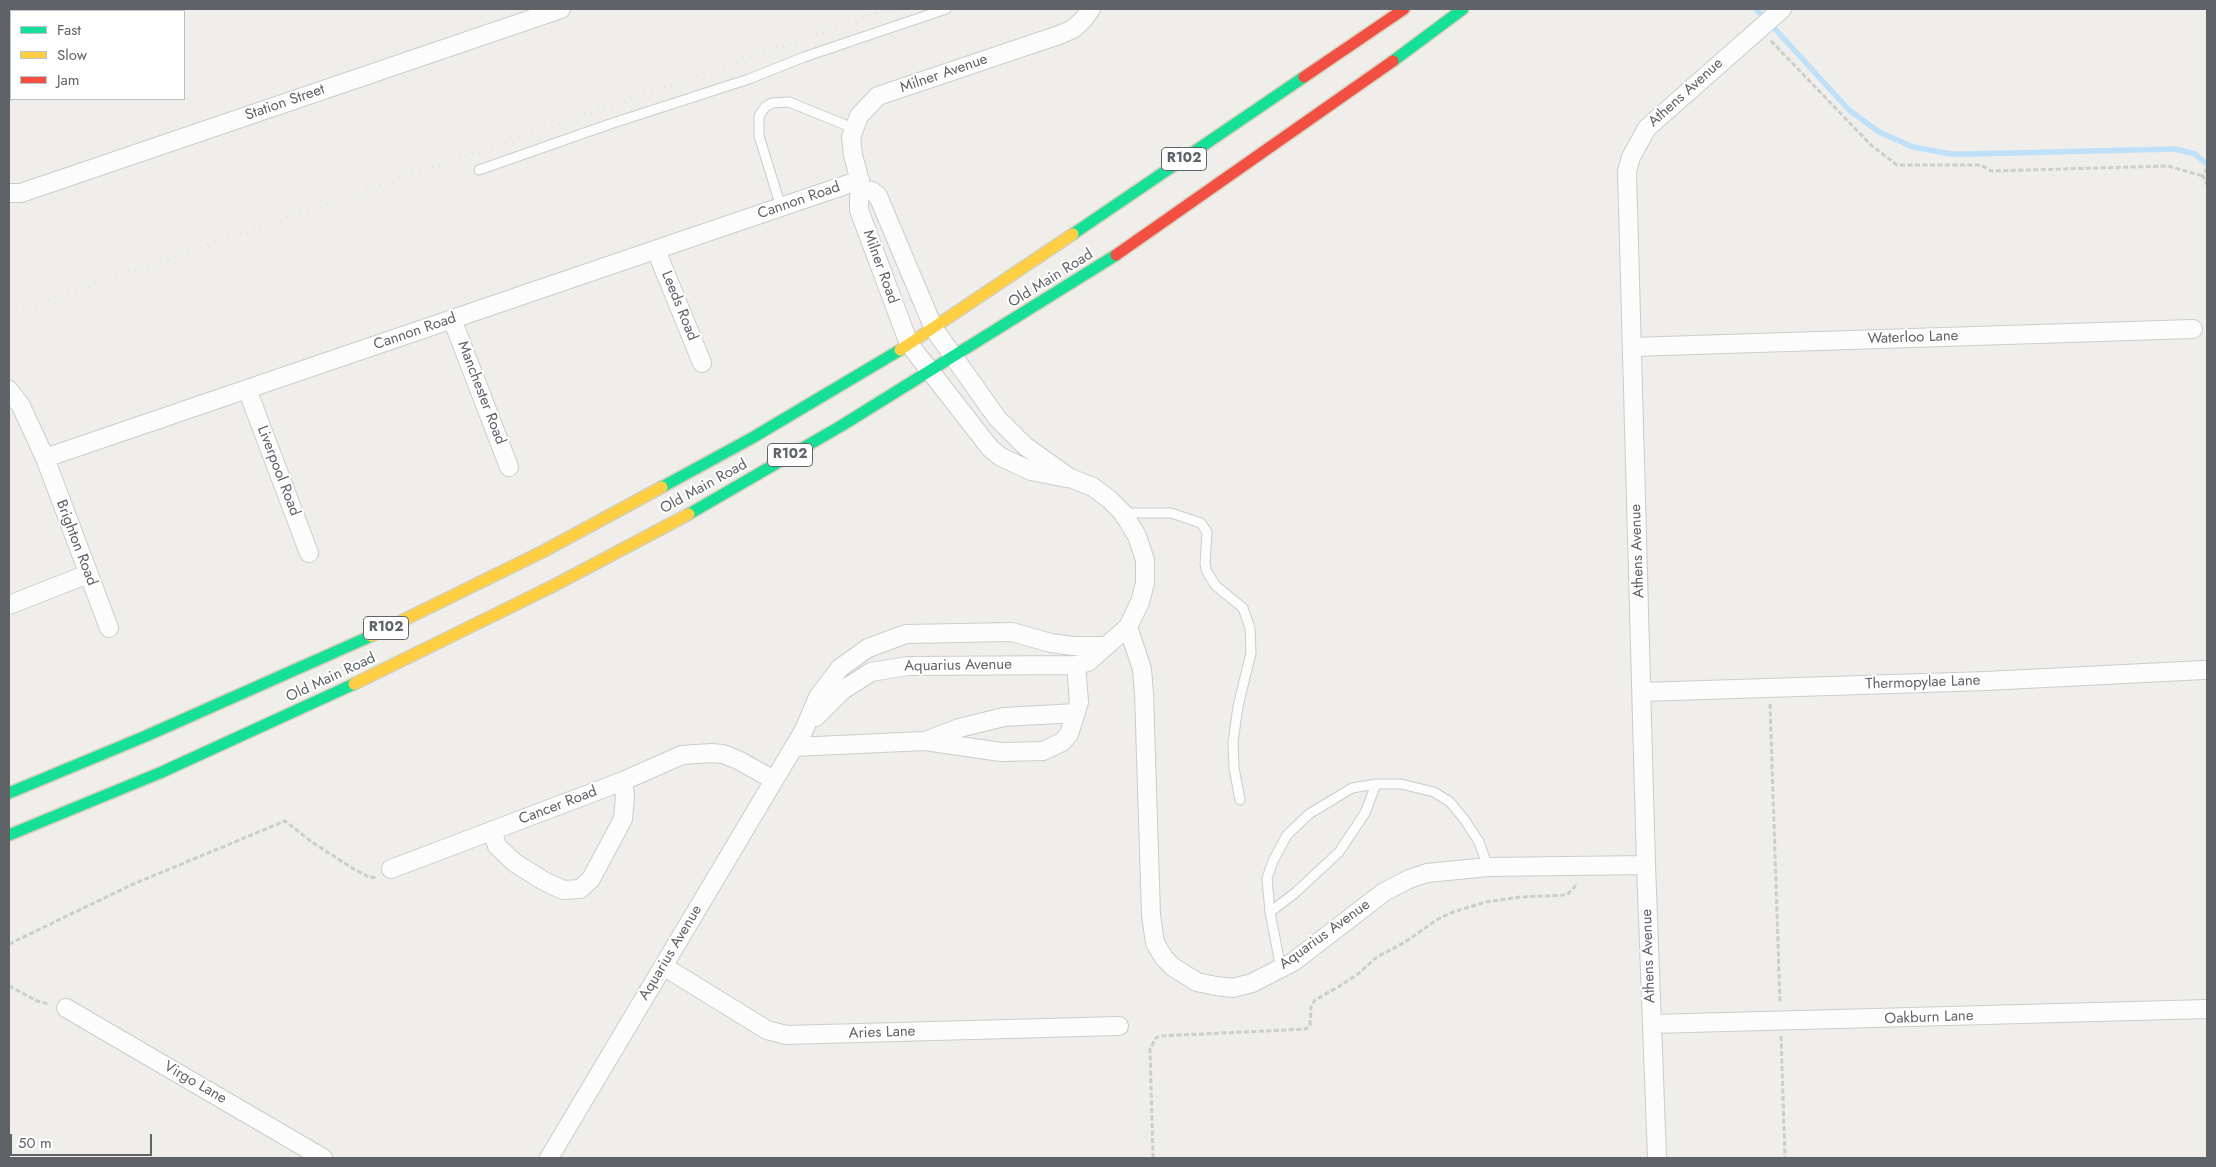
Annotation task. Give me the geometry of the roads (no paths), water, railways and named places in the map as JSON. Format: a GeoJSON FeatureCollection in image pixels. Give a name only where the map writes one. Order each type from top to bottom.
{"type":"FeatureCollection","features":[{"type":"Feature","properties":{"kind":"main road","name":"Old Main Road"},"geometry":{"type":"LineString","coordinates":[[9,793],[146,736],[348,647],[533,556],[752,438],[934,329],[1404,9]]}},
{"type":"Feature","properties":{"kind":"main road","name":"Old Main Road"},"geometry":{"type":"LineString","coordinates":[[9,835],[162,772],[363,680],[544,590],[683,517],[841,426],[1097,268],[1434,32],[1463,9]]}},
{"type":"Feature","properties":{"kind":"street","name":"Station Street"},"geometry":{"type":"LineString","coordinates":[[9,193],[21,193],[561,9]]}},
{"type":"Feature","properties":{"kind":"street","name":"Milner Avenue"},"geometry":{"type":"LineString","coordinates":[[853,128],[864,108],[878,96],[1059,35],[1074,28],[1091,9]]}},
{"type":"Feature","properties":{"kind":"street","name":"Athens Avenue"},"geometry":{"type":"LineString","coordinates":[[1657,1158],[1646,865],[1626,190],[1631,157],[1647,128],[1782,9]]}},
{"type":"Feature","properties":{"kind":"street"},"geometry":{"type":"LineString","coordinates":[[9,91],[10,76]]}},
{"type":"Feature","properties":{"kind":"street"},"geometry":{"type":"LineString","coordinates":[[853,128],[851,146],[861,184]]}},
{"type":"Feature","properties":{"kind":"street","name":"Milner Road"},"geometry":{"type":"LineString","coordinates":[[930,372],[909,344],[859,210],[861,184],[878,196],[882,202],[934,329],[954,357]]}},
{"type":"Feature","properties":{"kind":"street","name":"Cannon Road"},"geometry":{"type":"LineString","coordinates":[[45,458],[782,207],[861,184]]}},
{"type":"Feature","properties":{"kind":"street","name":"Leeds Road"},"geometry":{"type":"LineString","coordinates":[[656,250],[702,362]]}},
{"type":"Feature","properties":{"kind":"street","name":"Manchester Road"},"geometry":{"type":"LineString","coordinates":[[452,319],[510,467]]}},
{"type":"Feature","properties":{"kind":"street","name":"Waterloo Lane"},"geometry":{"type":"LineString","coordinates":[[1632,346],[2194,329]]}},
{"type":"Feature","properties":{"kind":"street","name":"Aquarius Avenue"},"geometry":{"type":"LineString","coordinates":[[804,730],[831,700],[870,672],[908,666],[1076,665],[1088,662],[1128,627],[1140,602],[1145,583],[1145,560],[1138,536],[1123,513],[1109,499],[1093,488],[1070,478],[1010,433],[954,357]]}},
{"type":"Feature","properties":{"kind":"street","name":"Aquarius Avenue"},"geometry":{"type":"LineString","coordinates":[[930,372],[990,448],[1001,457],[1031,472],[1070,478]]}},
{"type":"Feature","properties":{"kind":"street","name":"Liverpool Road"},"geometry":{"type":"LineString","coordinates":[[247,389],[309,553]]}},
{"type":"Feature","properties":{"kind":"street"},"geometry":{"type":"LineString","coordinates":[[9,390],[21,406],[45,458]]}},
{"type":"Feature","properties":{"kind":"street","name":"Brighton Road"},"geometry":{"type":"LineString","coordinates":[[45,458],[109,628]]}},
{"type":"Feature","properties":{"kind":"street"},"geometry":{"type":"LineString","coordinates":[[9,605],[88,574]]}},
{"type":"Feature","properties":{"kind":"street","name":"Aquarius Avenue"},"geometry":{"type":"LineString","coordinates":[[1128,627],[1142,670],[1144,693],[1150,915],[1155,943],[1164,958],[1183,974],[1197,982],[1234,988],[1252,983],[1293,962],[1384,892],[1409,879],[1427,873],[1488,867],[1646,865]]}},
{"type":"Feature","properties":{"kind":"street","name":"Aquarius Avenue"},"geometry":{"type":"LineString","coordinates":[[549,1158],[804,730],[818,698],[840,668],[868,648],[894,636],[906,634],[1012,632],[1051,643],[1073,646],[1106,646]]}},
{"type":"Feature","properties":{"kind":"street"},"geometry":{"type":"LineString","coordinates":[[794,747],[925,741],[1001,752],[1043,751],[1062,742],[1076,713],[1079,702],[1076,665]]}},
{"type":"Feature","properties":{"kind":"street","name":"Thermopylae Lane"},"geometry":{"type":"LineString","coordinates":[[1642,692],[1986,681],[2204,670]]}},
{"type":"Feature","properties":{"kind":"street"},"geometry":{"type":"LineString","coordinates":[[925,741],[959,728],[1004,718],[1076,713]]}},
{"type":"Feature","properties":{"kind":"street","name":"Cancer Road"},"geometry":{"type":"LineString","coordinates":[[391,869],[623,781],[682,755],[711,753],[738,760],[774,780]]}},
{"type":"Feature","properties":{"kind":"street"},"geometry":{"type":"LineString","coordinates":[[492,830],[497,846],[515,863],[563,890],[580,889],[591,880],[623,819],[625,796],[623,781]]}},
{"type":"Feature","properties":{"kind":"street","name":"Aries Lane"},"geometry":{"type":"LineString","coordinates":[[663,966],[767,1030],[786,1036],[1119,1026]]}},
{"type":"Feature","properties":{"kind":"street","name":"Virgo Lane"},"geometry":{"type":"LineString","coordinates":[[66,1008],[323,1158]]}},
{"type":"Feature","properties":{"kind":"street","name":"Oakburn Lane"},"geometry":{"type":"LineString","coordinates":[[1652,1024],[2207,1009]]}},
{"type":"Feature","properties":{"kind":"lane"},"geometry":{"type":"LineString","coordinates":[[480,170],[610,124],[749,79],[804,57],[946,9]]}},
{"type":"Feature","properties":{"kind":"lane"},"geometry":{"type":"LineString","coordinates":[[782,207],[759,136],[759,116],[765,107],[772,103],[789,102],[853,128]]}},
{"type":"Feature","properties":{"kind":"lane"},"geometry":{"type":"LineString","coordinates":[[1123,513],[1171,513],[1202,523],[1207,532],[1205,564],[1207,572],[1216,586],[1243,608],[1250,628],[1251,653],[1238,706],[1233,742],[1234,768],[1240,800]]}},
{"type":"Feature","properties":{"kind":"lane"},"geometry":{"type":"LineString","coordinates":[[1281,969],[1270,912],[1268,878],[1273,861],[1287,835],[1309,814],[1352,788],[1376,784],[1401,784],[1434,792],[1450,802],[1464,819],[1479,842],[1488,867]]}},
{"type":"Feature","properties":{"kind":"lane"},"geometry":{"type":"LineString","coordinates":[[1270,912],[1295,893],[1339,852],[1365,813],[1376,784]]}},
{"type":"Feature","properties":{"kind":"waterway"},"geometry":{"type":"LineString","coordinates":[[1756,9],[1760,13]]}},
{"type":"Feature","properties":{"kind":"waterway"},"geometry":{"type":"LineString","coordinates":[[1776,30],[1849,110],[1879,132],[1913,147],[1951,154],[2175,149],[2195,154],[2207,164]]}},
{"type":"Feature","properties":{"kind":"railway"},"geometry":{"type":"LineString","coordinates":[[9,314],[890,9]]}}]}
